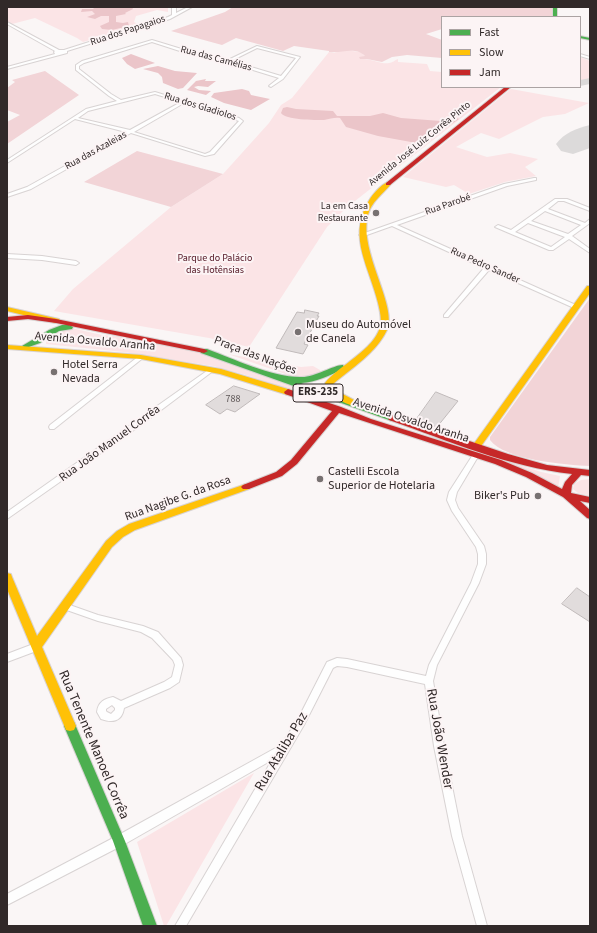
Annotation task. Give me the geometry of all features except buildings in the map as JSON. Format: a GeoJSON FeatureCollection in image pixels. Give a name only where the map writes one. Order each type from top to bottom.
{"type":"FeatureCollection","features":[{"type":"Feature","properties":{"kind":"street","name":"Rua dos Papagaios"},"geometry":{"type":"LineString","coordinates":[[57,52],[65,51],[174,15],[190,7]]}},
{"type":"Feature","properties":{"kind":"street"},"geometry":{"type":"LineString","coordinates":[[174,15],[174,8],[183,10]]}},
{"type":"Feature","properties":{"kind":"street"},"geometry":{"type":"LineString","coordinates":[[7,23],[57,52]]}},
{"type":"Feature","properties":{"kind":"street","name":"Rua das Camélias"},"geometry":{"type":"LineString","coordinates":[[106,92],[77,69],[77,66],[83,62],[150,41],[187,52],[228,61],[282,78]]}},
{"type":"Feature","properties":{"kind":"street"},"geometry":{"type":"LineString","coordinates":[[228,61],[258,47],[298,57],[282,78],[271,86]]}},
{"type":"Feature","properties":{"kind":"street"},"geometry":{"type":"LineString","coordinates":[[7,68],[57,52]]}},
{"type":"Feature","properties":{"kind":"street","name":"Avenida José Luiz Corrêa Pinto"},"geometry":{"type":"LineString","coordinates":[[359,406],[330,390],[329,385],[331,381],[375,343],[385,325],[382,305],[365,252],[362,235],[367,206],[382,188],[507,88]]}},
{"type":"Feature","properties":{"kind":"street"},"geometry":{"type":"LineString","coordinates":[[7,162],[77,118],[91,111],[101,103],[106,92],[121,101]]}},
{"type":"Feature","properties":{"kind":"street","name":"Rua dos Gladiolos"},"geometry":{"type":"LineString","coordinates":[[121,101],[157,93],[241,120],[241,123],[212,153],[207,155],[131,132]]}},
{"type":"Feature","properties":{"kind":"street"},"geometry":{"type":"LineString","coordinates":[[101,103],[121,101]]}},
{"type":"Feature","properties":{"kind":"street","name":"Rua das Azaleias"},"geometry":{"type":"LineString","coordinates":[[7,196],[29,188],[184,102]]}},
{"type":"Feature","properties":{"kind":"street"},"geometry":{"type":"LineString","coordinates":[[7,165],[77,118],[131,132]]}},
{"type":"Feature","properties":{"kind":"street","name":"Rua Parobé"},"geometry":{"type":"LineString","coordinates":[[362,235],[394,225],[447,204],[506,185],[534,179]]}},
{"type":"Feature","properties":{"kind":"street"},"geometry":{"type":"LineString","coordinates":[[512,232],[557,200],[590,210]]}},
{"type":"Feature","properties":{"kind":"street"},"geometry":{"type":"LineString","coordinates":[[544,209],[584,224]]}},
{"type":"Feature","properties":{"kind":"street"},"geometry":{"type":"LineString","coordinates":[[528,221],[568,236],[590,251]]}},
{"type":"Feature","properties":{"kind":"street"},"geometry":{"type":"LineString","coordinates":[[498,227],[550,249],[590,221]]}},
{"type":"Feature","properties":{"kind":"street","name":"Rua Pedro Sander"},"geometry":{"type":"LineString","coordinates":[[394,225],[576,307]]}},
{"type":"Feature","properties":{"kind":"street"},"geometry":{"type":"LineString","coordinates":[[7,256],[42,258],[76,263]]}},
{"type":"Feature","properties":{"kind":"street"},"geometry":{"type":"LineString","coordinates":[[446,316],[488,267]]}},
{"type":"Feature","properties":{"kind":"street"},"geometry":{"type":"LineString","coordinates":[[476,451],[590,288]]}},
{"type":"Feature","properties":{"kind":"street","name":"ERS-235"},"geometry":{"type":"LineString","coordinates":[[7,309],[56,321]]}},
{"type":"Feature","properties":{"kind":"street"},"geometry":{"type":"LineString","coordinates":[[7,319],[28,317],[56,321],[42,340],[33,345],[8,347]]}},
{"type":"Feature","properties":{"kind":"street","name":"Praça das Nações"},"geometry":{"type":"LineString","coordinates":[[56,321],[210,352],[359,406],[476,451],[578,473]]}},
{"type":"Feature","properties":{"kind":"street"},"geometry":{"type":"LineString","coordinates":[[49,332],[61,326],[101,330]]}},
{"type":"Feature","properties":{"kind":"street"},"geometry":{"type":"LineString","coordinates":[[42,340],[41,344],[45,347],[70,351]]}},
{"type":"Feature","properties":{"kind":"street","name":"Avenida Osvaldo Aranha"},"geometry":{"type":"LineString","coordinates":[[8,347],[141,357],[211,370],[254,381],[338,409],[368,421],[476,451],[566,495]]}},
{"type":"Feature","properties":{"kind":"street"},"geometry":{"type":"LineString","coordinates":[[52,427],[141,357]]}},
{"type":"Feature","properties":{"kind":"street","name":"Avenida José Luiz Corrêa Pinto"},"geometry":{"type":"LineString","coordinates":[[275,376],[301,382],[313,381],[357,358]]}},
{"type":"Feature","properties":{"kind":"street","name":"Rua João Manuel Corrêa"},"geometry":{"type":"LineString","coordinates":[[7,516],[142,421],[211,370]]}},
{"type":"Feature","properties":{"kind":"street"},"geometry":{"type":"LineString","coordinates":[[338,409],[341,407],[350,408],[404,423]]}},
{"type":"Feature","properties":{"kind":"street","name":"Rua Nagibe G. da Rosa"},"geometry":{"type":"LineString","coordinates":[[36,647],[109,544],[120,534],[132,527],[258,483],[279,474],[294,462],[338,409]]}},
{"type":"Feature","properties":{"kind":"street","name":"Rua João Wender"},"geometry":{"type":"LineString","coordinates":[[476,451],[453,492],[451,500],[455,509],[480,546],[482,564],[476,583],[433,665],[429,681],[438,746],[457,836],[482,926]]}},
{"type":"Feature","properties":{"kind":"street"},"geometry":{"type":"LineString","coordinates":[[578,473],[568,484],[566,495],[590,516]]}},
{"type":"Feature","properties":{"kind":"street","name":"ERS-235"},"geometry":{"type":"LineString","coordinates":[[578,473],[590,473]]}},
{"type":"Feature","properties":{"kind":"street","name":"ERS-235"},"geometry":{"type":"LineString","coordinates":[[566,495],[590,500]]}},
{"type":"Feature","properties":{"kind":"street","name":"Rua Tenente Manoel Corrêa"},"geometry":{"type":"LineString","coordinates":[[7,577],[119,841],[150,926]]}},
{"type":"Feature","properties":{"kind":"street"},"geometry":{"type":"LineString","coordinates":[[64,606],[155,635],[177,658],[179,665],[176,678],[167,685],[120,706]]}},
{"type":"Feature","properties":{"kind":"street"},"geometry":{"type":"LineString","coordinates":[[7,658],[36,647]]}},
{"type":"Feature","properties":{"kind":"street","name":"Rua Ataliba Paz"},"geometry":{"type":"LineString","coordinates":[[180,926],[301,722],[329,666],[333,663],[347,663],[429,681]]}},
{"type":"Feature","properties":{"kind":"street"},"geometry":{"type":"LineString","coordinates":[[7,900],[119,841],[284,749]]}},
{"type":"Feature","properties":{"kind":"green space"},"geometry":{"type":"Polygon","coordinates":[[[7,7],[168,7],[168,12],[157,10],[136,16],[134,22],[140,25],[83,42],[35,18],[12,24],[7,21],[7,7]]]}},
{"type":"Feature","properties":{"kind":"green space","name":"Parque do Palácio das Hotênsias"},"geometry":{"type":"Polygon","coordinates":[[[343,50],[361,52],[365,56],[362,59],[369,59],[383,63],[390,63],[398,59],[398,62],[427,64],[430,71],[441,72],[441,88],[500,88],[346,208],[327,227],[249,347],[209,338],[54,311],[73,289],[171,207],[223,174],[269,123],[281,105],[292,98],[329,52],[334,53],[343,50]]]}},
{"type":"Feature","properties":{"kind":"green space"},"geometry":{"type":"Polygon","coordinates":[[[581,57],[590,61],[590,81],[581,82],[581,57]]]}},
{"type":"Feature","properties":{"kind":"green space"},"geometry":{"type":"Polygon","coordinates":[[[511,89],[589,103],[565,114],[543,117],[499,139],[481,133],[456,147],[487,157],[510,153],[538,159],[525,167],[536,176],[505,182],[469,194],[454,185],[446,187],[403,177],[511,89]]]}},
{"type":"Feature","properties":{"kind":"green space"},"geometry":{"type":"Polygon","coordinates":[[[67,327],[102,335],[126,337],[210,354],[331,401],[329,403],[246,375],[213,366],[124,352],[46,344],[50,335],[67,327]]]}},
{"type":"Feature","properties":{"kind":"green space"},"geometry":{"type":"Polygon","coordinates":[[[228,354],[301,367],[313,366],[320,370],[321,374],[310,379],[297,378],[228,354]]]}},
{"type":"Feature","properties":{"kind":"green space"},"geometry":{"type":"Polygon","coordinates":[[[449,442],[541,472],[560,476],[558,488],[448,443],[449,442]]]}},
{"type":"Feature","properties":{"kind":"green space"},"geometry":{"type":"Polygon","coordinates":[[[590,479],[590,496],[578,493],[573,489],[574,484],[581,480],[590,479]]]}},
{"type":"Feature","properties":{"kind":"green space"},"geometry":{"type":"Polygon","coordinates":[[[254,773],[166,926],[164,926],[137,842],[254,773]]]}},
{"type":"Feature","properties":{"kind":"shaded area"},"geometry":{"type":"Polygon","coordinates":[[[95,7],[132,7],[133,9],[125,13],[126,14],[116,16],[116,22],[128,22],[129,26],[112,30],[102,29],[100,26],[109,22],[109,16],[101,16],[95,19],[87,17],[95,14],[92,11],[81,12],[82,9],[93,9],[95,7]]]}},
{"type":"Feature","properties":{"kind":"shaded area"},"geometry":{"type":"Polygon","coordinates":[[[233,7],[552,7],[552,16],[441,16],[441,29],[426,34],[441,40],[441,58],[407,55],[392,57],[382,62],[360,59],[359,57],[365,56],[357,51],[329,52],[294,46],[283,51],[236,38],[222,45],[171,31],[225,12],[233,7]]]}},
{"type":"Feature","properties":{"kind":"shaded area"},"geometry":{"type":"Polygon","coordinates":[[[131,54],[155,63],[135,69],[127,64],[122,58],[131,54]]]}},
{"type":"Feature","properties":{"kind":"shaded area"},"geometry":{"type":"Polygon","coordinates":[[[158,66],[175,71],[197,73],[183,88],[178,89],[163,83],[162,77],[158,73],[143,69],[158,66]]]}},
{"type":"Feature","properties":{"kind":"shaded area"},"geometry":{"type":"Polygon","coordinates":[[[45,71],[79,95],[7,144],[7,122],[20,115],[7,110],[7,88],[15,82],[12,80],[45,71]]]}},
{"type":"Feature","properties":{"kind":"shaded area"},"geometry":{"type":"Polygon","coordinates":[[[206,79],[205,81],[216,81],[208,87],[194,87],[199,90],[211,91],[206,95],[187,90],[196,81],[206,79]]]}},
{"type":"Feature","properties":{"kind":"shaded area"},"geometry":{"type":"Polygon","coordinates":[[[242,89],[249,91],[251,95],[270,99],[251,110],[224,103],[211,97],[214,93],[242,89]]]}},
{"type":"Feature","properties":{"kind":"shaded area"},"geometry":{"type":"Polygon","coordinates":[[[287,107],[296,109],[333,111],[337,116],[370,116],[383,113],[401,118],[441,121],[454,117],[459,119],[422,144],[378,136],[346,127],[340,118],[314,120],[288,117],[281,113],[283,108],[287,107]]]}},
{"type":"Feature","properties":{"kind":"shaded area"},"geometry":{"type":"Polygon","coordinates":[[[137,151],[223,174],[171,207],[84,182],[137,151]]]}},
{"type":"Feature","properties":{"kind":"shaded area"},"geometry":{"type":"Polygon","coordinates":[[[590,298],[590,466],[552,463],[522,457],[497,447],[490,440],[490,437],[590,298]]]}},
{"type":"Feature","properties":{"kind":"taxiway"},"geometry":{"type":"LineString","coordinates":[[581,83],[590,81]]}},
{"type":"Feature","properties":{"kind":"runway"},"geometry":{"type":"LineString","coordinates":[[573,144],[590,135]]}},
{"type":"Feature","properties":{"kind":"traffic: fast"},"geometry":{"type":"LineString","coordinates":[[555,7],[555,16]]}},
{"type":"Feature","properties":{"kind":"traffic: fast"},"geometry":{"type":"LineString","coordinates":[[581,37],[590,39]]}},
{"type":"Feature","properties":{"kind":"traffic: fast"},"geometry":{"type":"LineString","coordinates":[[26,346],[38,341],[56,329],[69,327]]}},
{"type":"Feature","properties":{"kind":"traffic: fast"},"geometry":{"type":"LineString","coordinates":[[204,351],[392,418]]}},
{"type":"Feature","properties":{"kind":"traffic: fast"},"geometry":{"type":"LineString","coordinates":[[283,378],[299,380],[313,379],[340,367]]}},
{"type":"Feature","properties":{"kind":"traffic: fast"},"geometry":{"type":"LineString","coordinates":[[70,726],[119,841],[150,926]]}},
{"type":"Feature","properties":{"kind":"traffic: slow"},"geometry":{"type":"LineString","coordinates":[[353,403],[334,393],[329,383],[366,351],[379,337],[384,328],[383,309],[363,244],[362,229],[365,214],[373,199],[388,184]]}},
{"type":"Feature","properties":{"kind":"traffic: slow"},"geometry":{"type":"LineString","coordinates":[[476,447],[590,288]]}},
{"type":"Feature","properties":{"kind":"traffic: slow"},"geometry":{"type":"LineString","coordinates":[[7,309],[56,321]]}},
{"type":"Feature","properties":{"kind":"traffic: slow"},"geometry":{"type":"LineString","coordinates":[[7,347],[141,357],[221,372],[288,392]]}},
{"type":"Feature","properties":{"kind":"traffic: slow"},"geometry":{"type":"LineString","coordinates":[[36,647],[109,544],[120,534],[132,527],[246,487]]}},
{"type":"Feature","properties":{"kind":"traffic: slow"},"geometry":{"type":"LineString","coordinates":[[7,577],[70,726]]}},
{"type":"Feature","properties":{"kind":"traffic: jam"},"geometry":{"type":"LineString","coordinates":[[388,184],[507,88]]}},
{"type":"Feature","properties":{"kind":"traffic: jam"},"geometry":{"type":"LineString","coordinates":[[7,319],[28,317],[56,321],[204,351]]}},
{"type":"Feature","properties":{"kind":"traffic: jam"},"geometry":{"type":"LineString","coordinates":[[288,392],[368,421],[498,462],[529,475],[566,495],[590,500]]}},
{"type":"Feature","properties":{"kind":"traffic: jam"},"geometry":{"type":"LineString","coordinates":[[246,487],[279,474],[294,462],[338,409]]}},
{"type":"Feature","properties":{"kind":"traffic: jam"},"geometry":{"type":"LineString","coordinates":[[392,418],[506,457],[547,468],[590,473]]}},
{"type":"Feature","properties":{"kind":"traffic: jam"},"geometry":{"type":"LineString","coordinates":[[578,473],[568,484],[566,495],[590,515]]}},
{"type":"Feature","properties":{"kind":"place","name":"La em Casa Restaurante"},"geometry":{"type":"Point","coordinates":[376,213]}},
{"type":"Feature","properties":{"kind":"place","name":"Museu do Automóvel de Canela"},"geometry":{"type":"Point","coordinates":[298,332]}},
{"type":"Feature","properties":{"kind":"place","name":"Hotel Serra Nevada"},"geometry":{"type":"Point","coordinates":[54,372]}},
{"type":"Feature","properties":{"kind":"place","name":"Castelli Escola Superior de Hotelaria"},"geometry":{"type":"Point","coordinates":[320,479]}},
{"type":"Feature","properties":{"kind":"place","name":"Biker's Pub"},"geometry":{"type":"Point","coordinates":[538,496]}}]}
